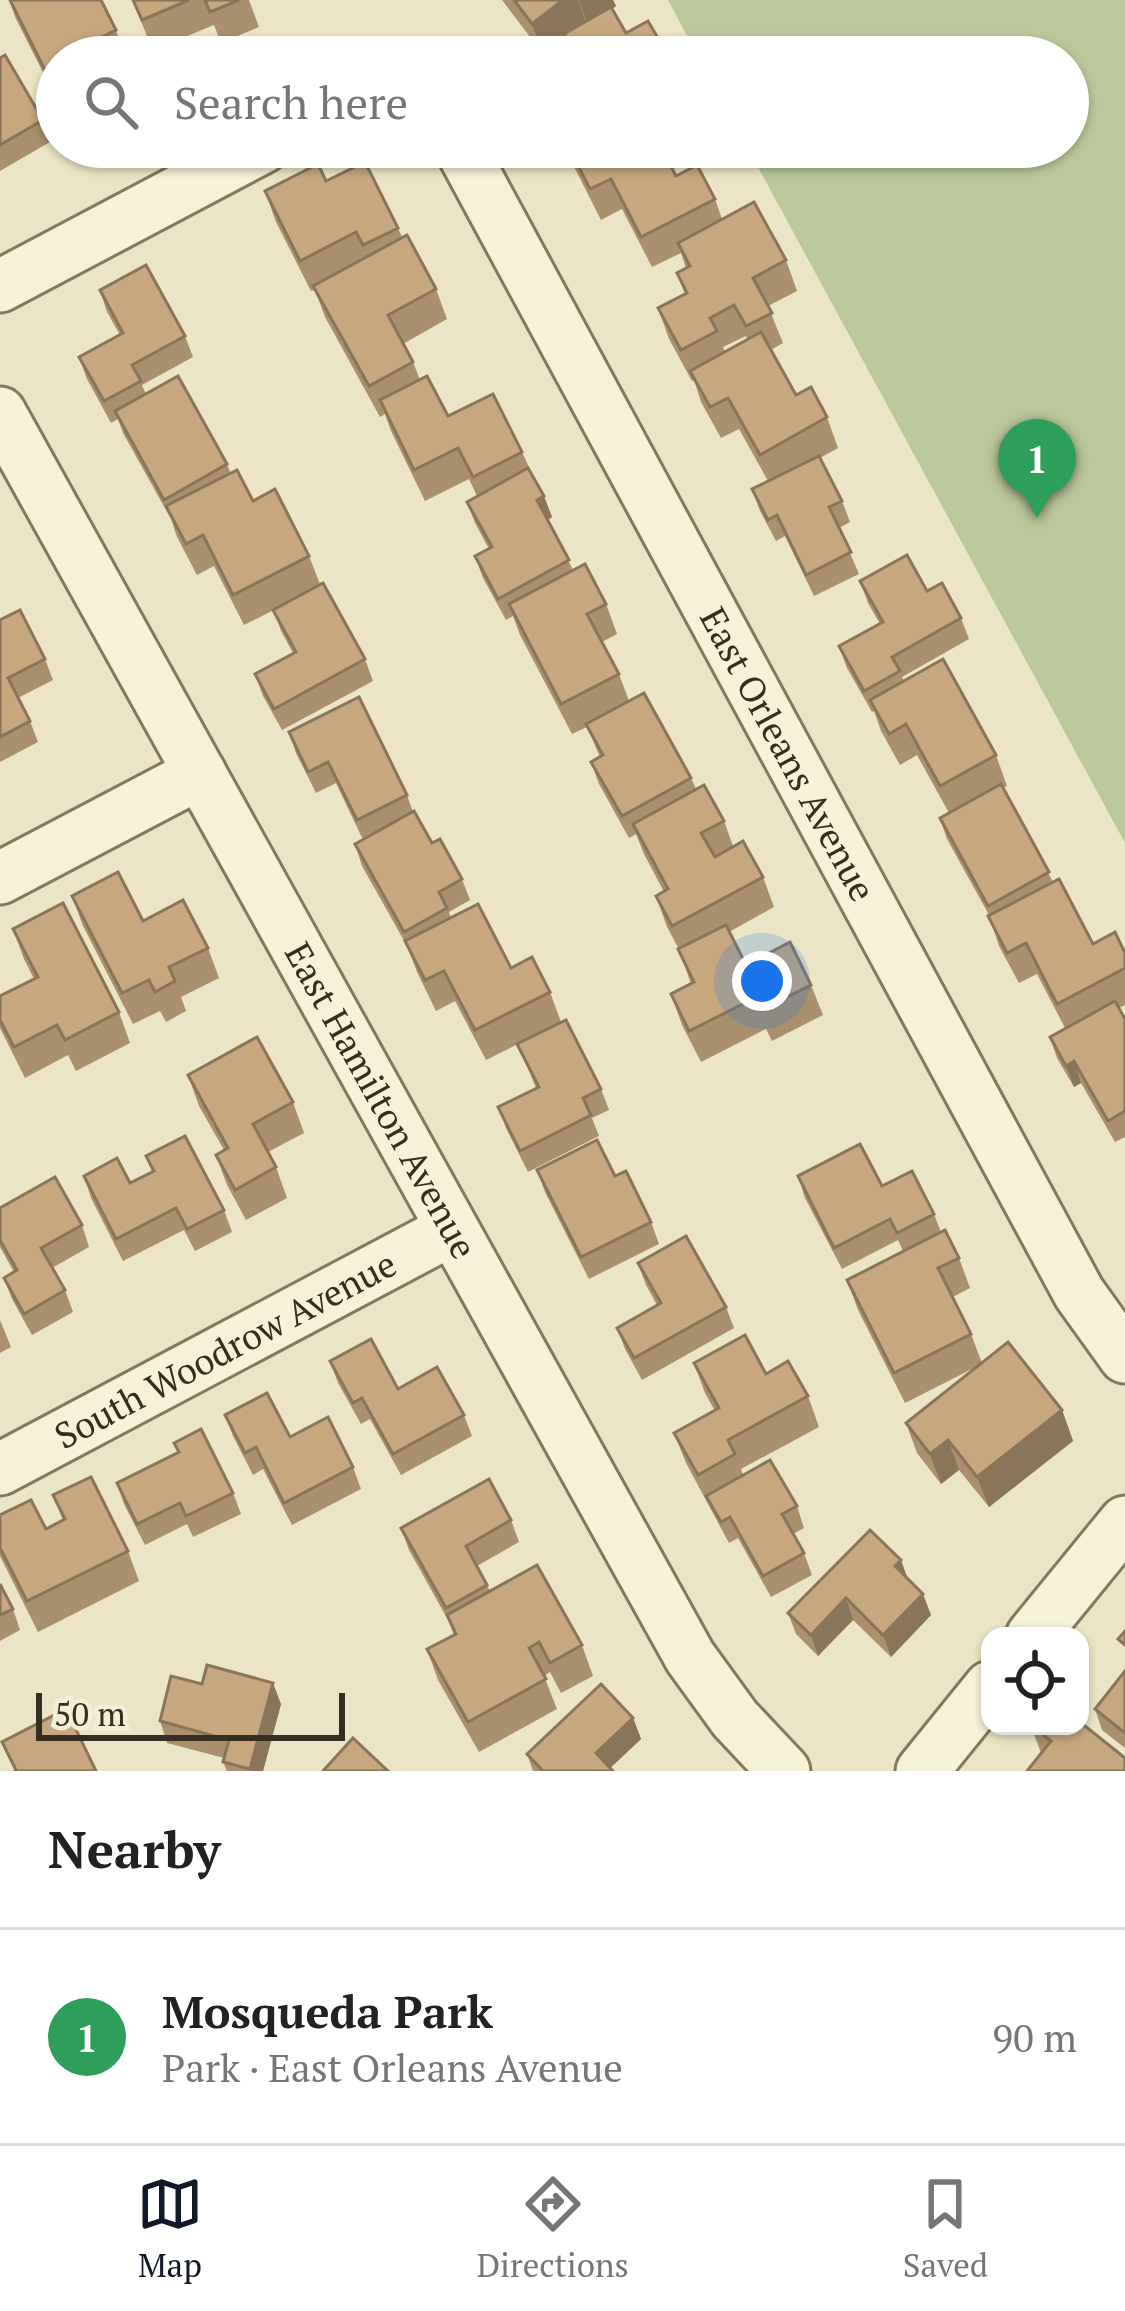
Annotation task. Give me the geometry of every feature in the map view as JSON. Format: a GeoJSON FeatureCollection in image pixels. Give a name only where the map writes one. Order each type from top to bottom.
{"type":"FeatureCollection","features":[{"type":"Feature","properties":{"kind":"street"},"geometry":{"type":"LineString","coordinates":[[0,286],[223,168]]}},
{"type":"Feature","properties":{"kind":"street","name":"East Orleans Avenue"},"geometry":{"type":"LineString","coordinates":[[471,168],[1079,1293],[1125,1357]]}},
{"type":"Feature","properties":{"kind":"street","name":"East Hamilton Avenue"},"geometry":{"type":"LineString","coordinates":[[0,412],[690,1657],[735,1719],[784,1771]]}},
{"type":"Feature","properties":{"kind":"street"},"geometry":{"type":"LineString","coordinates":[[0,878],[200,773]]}},
{"type":"Feature","properties":{"kind":"street","name":"South Woodrow Avenue"},"geometry":{"type":"LineString","coordinates":[[0,1468],[451,1230]]}},
{"type":"Feature","properties":{"kind":"street"},"geometry":{"type":"LineString","coordinates":[[1039,1627],[1125,1522]]}},
{"type":"Feature","properties":{"kind":"street"},"geometry":{"type":"LineString","coordinates":[[922,1771],[981,1698]]}},
{"type":"Feature","properties":{"kind":"green space"},"geometry":{"type":"Polygon","coordinates":[[[668,0],[1125,0],[1125,843],[758,168],[1089,168],[1089,36],[687,36],[668,0]]]}},
{"type":"Feature","properties":{"kind":"building"},"geometry":{"type":"Polygon","coordinates":[[[10,0],[101,0],[116,30],[104,36],[36,36],[36,52],[10,0]]]}},
{"type":"Feature","properties":{"kind":"building"},"geometry":{"type":"Polygon","coordinates":[[[133,0],[189,0],[142,20],[133,0]]]}},
{"type":"Feature","properties":{"kind":"building"},"geometry":{"type":"Polygon","coordinates":[[[205,0],[239,0],[210,12],[205,0]]]}},
{"type":"Feature","properties":{"kind":"building"},"geometry":{"type":"Polygon","coordinates":[[[514,0],[563,0],[532,24],[514,0]]]}},
{"type":"Feature","properties":{"kind":"building"},"geometry":{"type":"Polygon","coordinates":[[[611,7],[626,33],[648,21],[657,36],[565,36],[611,7]]]}},
{"type":"Feature","properties":{"kind":"building"},"geometry":{"type":"Polygon","coordinates":[[[5,55],[36,108],[36,124],[0,145],[0,58],[5,55]]]}},
{"type":"Feature","properties":{"kind":"building"},"geometry":{"type":"Polygon","coordinates":[[[310,168],[320,168],[326,181],[353,168],[368,168],[398,228],[363,245],[356,232],[300,261],[265,191],[310,168]]]}},
{"type":"Feature","properties":{"kind":"building"},"geometry":{"type":"Polygon","coordinates":[[[579,168],[672,168],[676,176],[699,168],[715,199],[641,237],[611,179],[590,189],[579,168]]]}},
{"type":"Feature","properties":{"kind":"building"},"geometry":{"type":"Polygon","coordinates":[[[754,202],[786,260],[753,278],[772,313],[746,326],[734,305],[710,318],[717,331],[681,350],[658,308],[687,293],[677,273],[690,266],[678,243],[754,202]]]}},
{"type":"Feature","properties":{"kind":"building"},"geometry":{"type":"Polygon","coordinates":[[[407,235],[436,289],[388,315],[413,362],[369,386],[313,286],[407,235]]]}},
{"type":"Feature","properties":{"kind":"building"},"geometry":{"type":"Polygon","coordinates":[[[146,265],[185,336],[132,365],[141,381],[104,401],[79,357],[123,333],[100,290],[146,265]]]}},
{"type":"Feature","properties":{"kind":"building"},"geometry":{"type":"Polygon","coordinates":[[[761,332],[796,395],[811,387],[827,417],[760,455],[728,398],[710,407],[690,371],[761,332]]]}},
{"type":"Feature","properties":{"kind":"building"},"geometry":{"type":"Polygon","coordinates":[[[178,376],[227,464],[164,500],[115,411],[178,376]]]}},
{"type":"Feature","properties":{"kind":"building"},"geometry":{"type":"Polygon","coordinates":[[[427,376],[448,416],[493,394],[522,452],[473,477],[458,448],[414,470],[380,400],[427,376]]]}},
{"type":"Feature","properties":{"kind":"building"},"geometry":{"type":"Polygon","coordinates":[[[819,456],[842,501],[829,507],[851,552],[806,575],[777,515],[768,520],[752,489],[819,456]]]}},
{"type":"Feature","properties":{"kind":"building"},"geometry":{"type":"Polygon","coordinates":[[[528,468],[544,496],[537,500],[569,560],[498,599],[475,556],[492,547],[467,502],[528,468]]]}},
{"type":"Feature","properties":{"kind":"building"},"geometry":{"type":"Polygon","coordinates":[[[237,470],[253,501],[275,489],[309,556],[233,595],[203,535],[186,544],[166,506],[237,470]]]}},
{"type":"Feature","properties":{"kind":"building"},"geometry":{"type":"Polygon","coordinates":[[[907,555],[927,591],[942,583],[961,618],[892,657],[900,671],[864,691],[839,646],[883,622],[860,581],[907,555]]]}},
{"type":"Feature","properties":{"kind":"building"},"geometry":{"type":"Polygon","coordinates":[[[585,564],[606,604],[587,614],[619,674],[561,704],[509,604],[585,564]]]}},
{"type":"Feature","properties":{"kind":"building"},"geometry":{"type":"Polygon","coordinates":[[[323,583],[365,659],[274,709],[255,674],[296,652],[273,610],[323,583]]]}},
{"type":"Feature","properties":{"kind":"building"},"geometry":{"type":"Polygon","coordinates":[[[20,610],[45,659],[8,678],[30,721],[0,737],[0,620],[20,610]]]}},
{"type":"Feature","properties":{"kind":"building"},"geometry":{"type":"Polygon","coordinates":[[[943,659],[996,755],[940,786],[906,724],[889,734],[870,700],[943,659]]]}},
{"type":"Feature","properties":{"kind":"building"},"geometry":{"type":"Polygon","coordinates":[[[644,693],[691,778],[622,816],[591,762],[603,755],[586,724],[644,693]]]}},
{"type":"Feature","properties":{"kind":"building"},"geometry":{"type":"Polygon","coordinates":[[[359,697],[407,795],[357,820],[328,762],[308,772],[289,732],[359,697]]]}},
{"type":"Feature","properties":{"kind":"building"},"geometry":{"type":"Polygon","coordinates":[[[1001,784],[1049,872],[988,906],[940,818],[1001,784]]]}},
{"type":"Feature","properties":{"kind":"building"},"geometry":{"type":"Polygon","coordinates":[[[704,785],[724,821],[701,833],[715,857],[743,841],[763,877],[672,926],[656,896],[668,889],[633,824],[704,785]]]}},
{"type":"Feature","properties":{"kind":"building"},"geometry":{"type":"Polygon","coordinates":[[[414,811],[432,843],[440,839],[462,879],[439,892],[447,908],[404,932],[355,844],[414,811]]]}},
{"type":"Feature","properties":{"kind":"building"},"geometry":{"type":"Polygon","coordinates":[[[118,872],[143,921],[183,900],[208,948],[169,967],[175,981],[155,992],[149,980],[122,993],[72,896],[118,872]]]}},
{"type":"Feature","properties":{"kind":"building"},"geometry":{"type":"Polygon","coordinates":[[[1059,879],[1093,944],[1115,932],[1125,953],[1125,968],[1057,1004],[1026,943],[1007,953],[988,916],[1059,879]]]}},
{"type":"Feature","properties":{"kind":"building"},"geometry":{"type":"Polygon","coordinates":[[[63,903],[119,1012],[65,1040],[57,1025],[14,1047],[0,1020],[0,996],[38,977],[13,929],[63,903]]]}},
{"type":"Feature","properties":{"kind":"building"},"geometry":{"type":"Polygon","coordinates":[[[478,904],[511,968],[532,957],[550,992],[475,1030],[444,971],[425,980],[405,941],[478,904]]]}},
{"type":"Feature","properties":{"kind":"building"},"geometry":{"type":"Polygon","coordinates":[[[726,925],[746,965],[790,942],[811,985],[761,1010],[755,998],[689,1031],[671,994],[694,982],[678,949],[726,925]]]}},
{"type":"Feature","properties":{"kind":"building"},"geometry":{"type":"Polygon","coordinates":[[[1115,1001],[1125,1019],[1125,1111],[1108,1121],[1074,1061],[1066,1066],[1050,1037],[1115,1001]]]}},
{"type":"Feature","properties":{"kind":"building"},"geometry":{"type":"Polygon","coordinates":[[[566,1020],[601,1089],[583,1098],[591,1115],[520,1151],[498,1107],[539,1087],[517,1044],[566,1020]]]}},
{"type":"Feature","properties":{"kind":"building"},"geometry":{"type":"Polygon","coordinates":[[[257,1037],[293,1102],[253,1124],[276,1167],[235,1190],[216,1155],[228,1148],[188,1075],[257,1037]]]}},
{"type":"Feature","properties":{"kind":"building"},"geometry":{"type":"Polygon","coordinates":[[[185,1136],[224,1210],[187,1229],[176,1208],[116,1239],[84,1176],[117,1158],[130,1183],[154,1171],[146,1156],[185,1136]]]}},
{"type":"Feature","properties":{"kind":"building"},"geometry":{"type":"Polygon","coordinates":[[[597,1140],[615,1176],[626,1171],[651,1222],[581,1257],[537,1170],[597,1140]]]}},
{"type":"Feature","properties":{"kind":"building"},"geometry":{"type":"Polygon","coordinates":[[[860,1144],[882,1186],[912,1171],[934,1214],[897,1233],[890,1219],[834,1248],[798,1176],[860,1144]]]}},
{"type":"Feature","properties":{"kind":"building"},"geometry":{"type":"Polygon","coordinates":[[[55,1177],[82,1225],[41,1248],[65,1290],[24,1314],[4,1278],[17,1270],[0,1240],[0,1208],[55,1177]]]}},
{"type":"Feature","properties":{"kind":"building"},"geometry":{"type":"Polygon","coordinates":[[[945,1230],[959,1258],[938,1268],[971,1334],[894,1373],[847,1280],[945,1230]]]}},
{"type":"Feature","properties":{"kind":"building"},"geometry":{"type":"Polygon","coordinates":[[[686,1236],[726,1307],[634,1358],[617,1328],[661,1303],[638,1263],[686,1236]]]}},
{"type":"Feature","properties":{"kind":"building"},"geometry":{"type":"Polygon","coordinates":[[[745,1335],[766,1374],[788,1361],[808,1396],[728,1440],[735,1454],[698,1475],[674,1433],[719,1408],[694,1363],[745,1335]]]}},
{"type":"Feature","properties":{"kind":"building"},"geometry":{"type":"Polygon","coordinates":[[[371,1339],[398,1389],[437,1367],[464,1415],[393,1454],[362,1398],[353,1403],[330,1361],[371,1339]]]}},
{"type":"Feature","properties":{"kind":"building"},"geometry":{"type":"Polygon","coordinates":[[[1008,1342],[1062,1410],[977,1477],[948,1440],[930,1454],[906,1423],[1008,1342]]]}},
{"type":"Feature","properties":{"kind":"building"},"geometry":{"type":"Polygon","coordinates":[[[267,1393],[290,1437],[328,1417],[353,1467],[284,1503],[256,1447],[245,1453],[225,1415],[267,1393]]]}},
{"type":"Feature","properties":{"kind":"building"},"geometry":{"type":"Polygon","coordinates":[[[201,1429],[233,1493],[186,1516],[180,1503],[137,1524],[117,1483],[179,1452],[174,1443],[201,1429]]]}},
{"type":"Feature","properties":{"kind":"building"},"geometry":{"type":"Polygon","coordinates":[[[770,1460],[797,1506],[782,1514],[804,1553],[763,1576],[730,1517],[721,1522],[706,1496],[770,1460]]]}},
{"type":"Feature","properties":{"kind":"building"},"geometry":{"type":"Polygon","coordinates":[[[91,1477],[128,1551],[27,1601],[0,1548],[0,1515],[31,1500],[46,1529],[65,1519],[53,1495],[91,1477]]]}},
{"type":"Feature","properties":{"kind":"building"},"geometry":{"type":"Polygon","coordinates":[[[489,1479],[511,1520],[466,1546],[487,1585],[446,1608],[401,1528],[489,1479]]]}},
{"type":"Feature","properties":{"kind":"building"},"geometry":{"type":"Polygon","coordinates":[[[870,1530],[901,1560],[895,1566],[923,1594],[883,1635],[846,1598],[811,1635],[788,1613],[870,1530]]]}},
{"type":"Feature","properties":{"kind":"building"},"geometry":{"type":"Polygon","coordinates":[[[537,1565],[582,1645],[550,1663],[539,1642],[529,1648],[546,1679],[468,1722],[427,1649],[456,1634],[447,1615],[537,1565]]]}},
{"type":"Feature","properties":{"kind":"building"},"geometry":{"type":"Polygon","coordinates":[[[0,1584],[13,1609],[0,1615],[0,1584]]]}},
{"type":"Feature","properties":{"kind":"building"},"geometry":{"type":"Polygon","coordinates":[[[207,1665],[273,1683],[250,1769],[223,1762],[229,1740],[160,1721],[171,1676],[202,1684],[207,1665]]]}},
{"type":"Feature","properties":{"kind":"building"},"geometry":{"type":"Polygon","coordinates":[[[1125,1671],[1125,1733],[1095,1709],[1125,1671]]]}},
{"type":"Feature","properties":{"kind":"building"},"geometry":{"type":"Polygon","coordinates":[[[601,1684],[633,1718],[596,1753],[613,1771],[543,1771],[527,1754],[601,1684]]]}},
{"type":"Feature","properties":{"kind":"building"},"geometry":{"type":"Polygon","coordinates":[[[66,1709],[96,1771],[15,1771],[2,1742],[66,1709]]]}},
{"type":"Feature","properties":{"kind":"building"},"geometry":{"type":"Polygon","coordinates":[[[1089,1729],[1125,1758],[1125,1771],[1027,1771],[1051,1741],[1043,1735],[1089,1735],[1089,1729]]]}},
{"type":"Feature","properties":{"kind":"building"},"geometry":{"type":"Polygon","coordinates":[[[353,1738],[388,1771],[323,1771],[353,1738]]]}},
{"type":"Feature","properties":{"kind":"place","name":"Mosqueda Park"},"geometry":{"type":"Point","coordinates":[1037,518]}}]}
